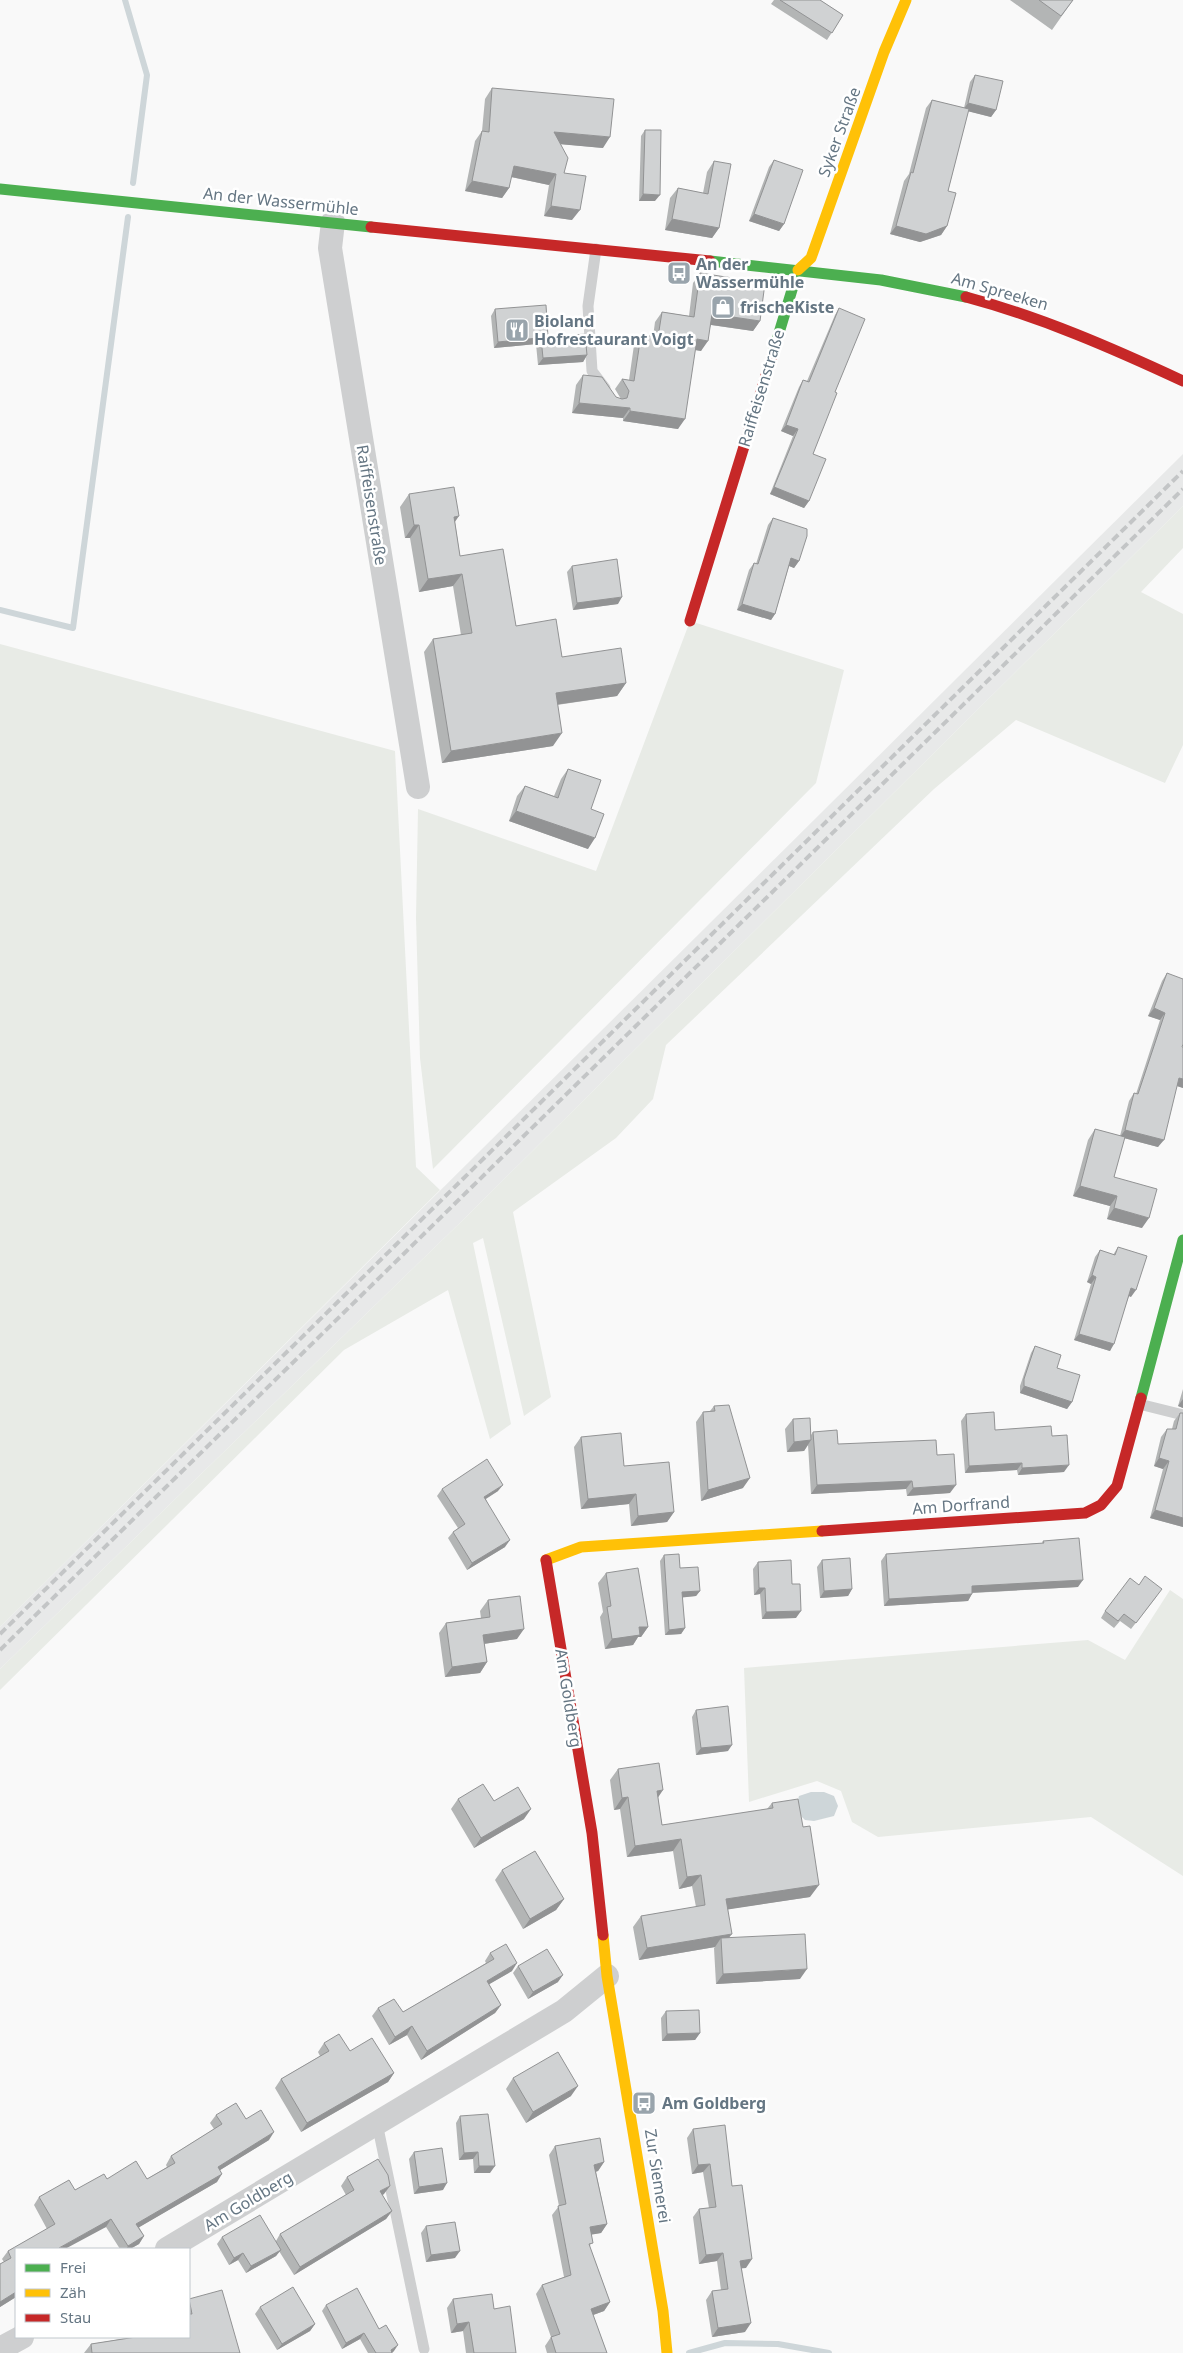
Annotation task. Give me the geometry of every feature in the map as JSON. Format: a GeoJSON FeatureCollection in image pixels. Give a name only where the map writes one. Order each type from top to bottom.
{"type":"FeatureCollection","features":[{"type":"Feature","properties":{"kind":"street","name":"Syker Straße"},"geometry":{"type":"LineString","coordinates":[[798,270],[811,258],[884,52],[906,0]]}},
{"type":"Feature","properties":{"kind":"street","name":"An der Wassermühle"},"geometry":{"type":"LineString","coordinates":[[0,189],[798,270]]}},
{"type":"Feature","properties":{"kind":"street","name":"Raiffeisenstraße"},"geometry":{"type":"LineString","coordinates":[[333,222],[330,248],[418,787]]}},
{"type":"Feature","properties":{"kind":"street","name":"Am Spreeken"},"geometry":{"type":"LineString","coordinates":[[798,270],[910,285],[964,296],[1052,323],[1136,358],[1183,382]]}},
{"type":"Feature","properties":{"kind":"street","name":"Raiffeisenstraße"},"geometry":{"type":"LineString","coordinates":[[690,621],[798,270]]}},
{"type":"Feature","properties":{"kind":"street","name":"Am Dorfrand"},"geometry":{"type":"LineString","coordinates":[[546,1560],[581,1547],[1085,1513],[1101,1505],[1117,1486],[1139,1404],[1176,1288],[1183,1240]]}},
{"type":"Feature","properties":{"kind":"street","name":"Am Goldberg"},"geometry":{"type":"LineString","coordinates":[[169,2248],[564,2012],[606,1976],[592,1834],[546,1560]]}},
{"type":"Feature","properties":{"kind":"street","name":"Zur Siemerei"},"geometry":{"type":"LineString","coordinates":[[606,1976],[660,2292],[667,2353]]}},
{"type":"Feature","properties":{"kind":"street"},"geometry":{"type":"LineString","coordinates":[[0,2349],[20,2338]]}},
{"type":"Feature","properties":{"kind":"lane"},"geometry":{"type":"LineString","coordinates":[[596,249],[588,306],[592,371],[609,394]]}},
{"type":"Feature","properties":{"kind":"lane"},"geometry":{"type":"LineString","coordinates":[[1139,1404],[1183,1415]]}},
{"type":"Feature","properties":{"kind":"lane"},"geometry":{"type":"LineString","coordinates":[[377,2123],[424,2349]]}},
{"type":"Feature","properties":{"kind":"shaded area"},"geometry":{"type":"Polygon","coordinates":[[[1183,454],[1183,506],[466,1217],[0,1669],[0,1627],[1183,454]]]}},
{"type":"Feature","properties":{"kind":"shaded area"},"geometry":{"type":"Polygon","coordinates":[[[1183,506],[1183,548],[1141,592],[1183,614],[1183,745],[1165,783],[1016,720],[934,789],[666,1045],[653,1099],[616,1138],[513,1212],[551,1397],[524,1416],[483,1238],[473,1243],[511,1424],[490,1439],[448,1290],[344,1350],[0,1690],[0,1669],[466,1217],[1183,506]]]}},
{"type":"Feature","properties":{"kind":"shaded area"},"geometry":{"type":"Polygon","coordinates":[[[690,621],[844,670],[816,783],[433,1169],[420,1058],[416,918],[418,809],[596,871],[690,621]]]}},
{"type":"Feature","properties":{"kind":"shaded area"},"geometry":{"type":"Polygon","coordinates":[[[0,644],[395,751],[416,1167],[440,1190],[0,1627],[0,644]]]}},
{"type":"Feature","properties":{"kind":"shaded area"},"geometry":{"type":"Polygon","coordinates":[[[1170,1590],[1183,1599],[1183,1876],[1091,1817],[878,1837],[852,1822],[841,1791],[817,1781],[749,1802],[744,1668],[1088,1640],[1125,1660],[1170,1590]]]}},
{"type":"Feature","properties":{"kind":"shaded area"},"geometry":{"type":"Polygon","coordinates":[[[811,1792],[824,1792],[834,1796],[838,1806],[834,1816],[814,1821],[805,1820],[802,1817],[797,1807],[799,1796],[811,1792]]]}},
{"type":"Feature","properties":{"kind":"building"},"geometry":{"type":"Polygon","coordinates":[[[780,0],[820,0],[843,15],[832,33],[780,0]]]}},
{"type":"Feature","properties":{"kind":"building"},"geometry":{"type":"Polygon","coordinates":[[[1039,0],[1073,0],[1061,16],[1039,0]]]}},
{"type":"Feature","properties":{"kind":"building"},"geometry":{"type":"Polygon","coordinates":[[[975,75],[1003,81],[996,110],[968,103],[975,75]]]}},
{"type":"Feature","properties":{"kind":"building"},"geometry":{"type":"Polygon","coordinates":[[[492,88],[614,99],[610,137],[554,132],[568,158],[564,173],[586,176],[580,210],[551,206],[556,174],[514,166],[509,188],[472,181],[482,131],[489,132],[492,88]]]}},
{"type":"Feature","properties":{"kind":"building"},"geometry":{"type":"Polygon","coordinates":[[[932,100],[969,109],[948,191],[956,193],[947,226],[926,234],[896,226],[911,172],[913,173],[932,100]]]}},
{"type":"Feature","properties":{"kind":"building"},"geometry":{"type":"Polygon","coordinates":[[[645,130],[661,130],[660,195],[643,194],[645,130]]]}},
{"type":"Feature","properties":{"kind":"building"},"geometry":{"type":"Polygon","coordinates":[[[774,160],[803,170],[784,224],[754,214],[774,160]]]}},
{"type":"Feature","properties":{"kind":"building"},"geometry":{"type":"Polygon","coordinates":[[[714,161],[731,164],[719,228],[672,219],[678,188],[708,194],[714,161]]]}},
{"type":"Feature","properties":{"kind":"building"},"geometry":{"type":"Polygon","coordinates":[[[700,273],[765,283],[760,321],[712,314],[708,341],[697,339],[685,419],[630,411],[630,408],[579,403],[583,375],[602,377],[616,397],[627,398],[629,391],[622,379],[634,381],[641,335],[658,337],[662,312],[694,317],[700,273]]]}},
{"type":"Feature","properties":{"kind":"building","name":"Bioland Hofrestaurant Voigt"},"geometry":{"type":"Polygon","coordinates":[[[546,305],[548,337],[498,342],[495,309],[546,305]]]}},
{"type":"Feature","properties":{"kind":"building"},"geometry":{"type":"Polygon","coordinates":[[[839,308],[865,319],[835,392],[837,393],[813,454],[826,459],[809,501],[774,487],[798,429],[786,425],[803,380],[809,382],[839,308]]]}},
{"type":"Feature","properties":{"kind":"building"},"geometry":{"type":"Polygon","coordinates":[[[585,334],[587,355],[543,358],[541,338],[585,334]]]}},
{"type":"Feature","properties":{"kind":"building"},"geometry":{"type":"Polygon","coordinates":[[[454,487],[459,516],[454,517],[460,556],[503,549],[516,626],[556,619],[562,657],[621,648],[626,683],[556,693],[562,733],[451,751],[433,639],[472,633],[462,574],[428,579],[419,525],[414,525],[409,494],[454,487]]]}},
{"type":"Feature","properties":{"kind":"building"},"geometry":{"type":"Polygon","coordinates":[[[773,518],[807,529],[807,536],[799,561],[791,558],[775,614],[742,604],[754,563],[758,564],[773,518]]]}},
{"type":"Feature","properties":{"kind":"building"},"geometry":{"type":"Polygon","coordinates":[[[617,559],[622,597],[577,603],[572,566],[617,559]]]}},
{"type":"Feature","properties":{"kind":"building"},"geometry":{"type":"Polygon","coordinates":[[[568,769],[601,780],[591,809],[604,814],[595,838],[516,811],[525,786],[558,798],[568,769]]]}},
{"type":"Feature","properties":{"kind":"building"},"geometry":{"type":"Polygon","coordinates":[[[1167,973],[1183,979],[1183,1079],[1179,1078],[1164,1140],[1125,1130],[1134,1093],[1138,1094],[1165,1013],[1154,1008],[1167,973]]]}},
{"type":"Feature","properties":{"kind":"building"},"geometry":{"type":"Polygon","coordinates":[[[1095,1129],[1125,1137],[1114,1177],[1157,1189],[1149,1218],[1114,1208],[1117,1196],[1080,1186],[1095,1129]]]}},
{"type":"Feature","properties":{"kind":"building"},"geometry":{"type":"Polygon","coordinates":[[[1118,1247],[1147,1256],[1136,1290],[1131,1288],[1114,1344],[1079,1334],[1096,1277],[1092,1275],[1100,1250],[1115,1255],[1118,1247]]]}},
{"type":"Feature","properties":{"kind":"building"},"geometry":{"type":"Polygon","coordinates":[[[1035,1346],[1061,1355],[1057,1368],[1080,1375],[1072,1402],[1024,1386],[1024,1379],[1035,1346]]]}},
{"type":"Feature","properties":{"kind":"building"},"geometry":{"type":"Polygon","coordinates":[[[729,1405],[750,1478],[708,1490],[703,1412],[715,1411],[714,1406],[729,1405]]]}},
{"type":"Feature","properties":{"kind":"building"},"geometry":{"type":"Polygon","coordinates":[[[994,1412],[995,1430],[1051,1426],[1052,1436],[1067,1435],[1069,1465],[1022,1468],[1022,1463],[969,1466],[966,1414],[994,1412]]]}},
{"type":"Feature","properties":{"kind":"building"},"geometry":{"type":"Polygon","coordinates":[[[1180,1413],[1183,1413],[1183,1518],[1155,1510],[1169,1461],[1159,1458],[1167,1429],[1176,1429],[1180,1413]]]}},
{"type":"Feature","properties":{"kind":"building"},"geometry":{"type":"Polygon","coordinates":[[[810,1418],[811,1440],[794,1442],[793,1419],[810,1418]]]}},
{"type":"Feature","properties":{"kind":"building"},"geometry":{"type":"Polygon","coordinates":[[[837,1430],[838,1444],[936,1440],[937,1455],[954,1454],[956,1485],[913,1488],[912,1481],[817,1485],[813,1432],[837,1430]]]}},
{"type":"Feature","properties":{"kind":"building"},"geometry":{"type":"Polygon","coordinates":[[[621,1433],[624,1466],[669,1462],[674,1512],[638,1516],[636,1494],[588,1499],[581,1437],[621,1433]]]}},
{"type":"Feature","properties":{"kind":"building"},"geometry":{"type":"Polygon","coordinates":[[[487,1459],[503,1485],[484,1497],[510,1540],[472,1563],[453,1532],[465,1524],[442,1489],[487,1459]]]}},
{"type":"Feature","properties":{"kind":"building"},"geometry":{"type":"Polygon","coordinates":[[[1079,1538],[1083,1580],[972,1586],[972,1594],[889,1599],[886,1554],[1044,1543],[1043,1541],[1079,1538]]]}},
{"type":"Feature","properties":{"kind":"building"},"geometry":{"type":"Polygon","coordinates":[[[679,1554],[680,1568],[698,1567],[700,1591],[682,1592],[685,1628],[669,1630],[664,1555],[679,1554]]]}},
{"type":"Feature","properties":{"kind":"building"},"geometry":{"type":"Polygon","coordinates":[[[850,1558],[852,1589],[824,1591],[822,1560],[850,1558]]]}},
{"type":"Feature","properties":{"kind":"building"},"geometry":{"type":"Polygon","coordinates":[[[791,1560],[792,1584],[800,1584],[801,1611],[766,1612],[765,1588],[759,1588],[758,1562],[791,1560]]]}},
{"type":"Feature","properties":{"kind":"building"},"geometry":{"type":"Polygon","coordinates":[[[638,1568],[648,1627],[639,1627],[640,1635],[612,1639],[607,1607],[611,1606],[606,1573],[638,1568]]]}},
{"type":"Feature","properties":{"kind":"building"},"geometry":{"type":"Polygon","coordinates":[[[1145,1576],[1162,1589],[1136,1623],[1124,1614],[1118,1621],[1105,1611],[1130,1578],[1139,1585],[1145,1576]]]}},
{"type":"Feature","properties":{"kind":"building"},"geometry":{"type":"Polygon","coordinates":[[[520,1596],[524,1629],[483,1635],[487,1662],[452,1667],[446,1623],[490,1617],[488,1600],[520,1596]]]}},
{"type":"Feature","properties":{"kind":"building"},"geometry":{"type":"Polygon","coordinates":[[[728,1706],[732,1745],[701,1748],[696,1710],[728,1706]]]}},
{"type":"Feature","properties":{"kind":"building"},"geometry":{"type":"Polygon","coordinates":[[[659,1763],[663,1790],[657,1791],[662,1825],[773,1808],[772,1803],[798,1799],[803,1827],[810,1826],[819,1885],[726,1899],[732,1934],[647,1948],[641,1916],[705,1905],[701,1875],[687,1877],[681,1839],[635,1846],[628,1797],[622,1798],[618,1769],[659,1763]]]}},
{"type":"Feature","properties":{"kind":"building"},"geometry":{"type":"Polygon","coordinates":[[[483,1784],[494,1801],[518,1787],[531,1809],[481,1838],[458,1799],[483,1784]]]}},
{"type":"Feature","properties":{"kind":"building"},"geometry":{"type":"Polygon","coordinates":[[[535,1851],[564,1899],[530,1919],[502,1870],[535,1851]]]}},
{"type":"Feature","properties":{"kind":"building"},"geometry":{"type":"Polygon","coordinates":[[[805,1934],[807,1969],[723,1974],[721,1938],[805,1934]]]}},
{"type":"Feature","properties":{"kind":"building"},"geometry":{"type":"Polygon","coordinates":[[[506,1944],[517,1963],[487,1981],[501,2005],[427,2051],[412,2026],[395,2037],[378,2008],[394,1999],[403,2012],[494,1959],[490,1953],[506,1944]]]}},
{"type":"Feature","properties":{"kind":"building"},"geometry":{"type":"Polygon","coordinates":[[[547,1949],[563,1975],[533,1992],[518,1966],[547,1949]]]}},
{"type":"Feature","properties":{"kind":"building"},"geometry":{"type":"Polygon","coordinates":[[[699,2010],[700,2033],[667,2034],[666,2011],[699,2010]]]}},
{"type":"Feature","properties":{"kind":"building"},"geometry":{"type":"Polygon","coordinates":[[[339,2034],[350,2051],[372,2038],[394,2073],[307,2123],[281,2079],[329,2051],[324,2043],[339,2034]]]}},
{"type":"Feature","properties":{"kind":"building"},"geometry":{"type":"Polygon","coordinates":[[[558,2052],[578,2086],[533,2112],[513,2078],[558,2052]]]}},
{"type":"Feature","properties":{"kind":"building"},"geometry":{"type":"Polygon","coordinates":[[[236,2103],[246,2119],[261,2110],[274,2132],[218,2167],[222,2174],[136,2224],[144,2236],[128,2246],[111,2219],[59,2248],[15,2248],[15,2293],[0,2302],[0,2264],[11,2258],[8,2251],[55,2224],[39,2197],[69,2180],[75,2190],[104,2174],[107,2179],[136,2161],[147,2179],[175,2163],[171,2156],[222,2124],[216,2115],[236,2103]]]}},
{"type":"Feature","properties":{"kind":"building"},"geometry":{"type":"Polygon","coordinates":[[[488,2114],[495,2166],[479,2166],[478,2152],[464,2153],[460,2116],[488,2114]]]}},
{"type":"Feature","properties":{"kind":"building"},"geometry":{"type":"Polygon","coordinates":[[[725,2125],[732,2186],[742,2185],[752,2259],[740,2261],[751,2323],[718,2328],[712,2291],[728,2289],[723,2253],[706,2255],[699,2209],[716,2207],[710,2164],[698,2165],[693,2129],[725,2125]]]}},
{"type":"Feature","properties":{"kind":"building"},"geometry":{"type":"Polygon","coordinates":[[[600,2138],[604,2162],[594,2165],[607,2224],[590,2227],[593,2243],[589,2244],[610,2302],[591,2309],[607,2353],[556,2353],[551,2337],[560,2334],[542,2285],[571,2275],[558,2206],[566,2204],[555,2146],[600,2138]]]}},
{"type":"Feature","properties":{"kind":"building"},"geometry":{"type":"Polygon","coordinates":[[[442,2148],[447,2183],[419,2187],[414,2152],[442,2148]]]}},
{"type":"Feature","properties":{"kind":"building"},"geometry":{"type":"Polygon","coordinates":[[[378,2159],[388,2175],[390,2186],[380,2191],[392,2211],[300,2267],[280,2234],[354,2190],[347,2177],[378,2159]]]}},
{"type":"Feature","properties":{"kind":"building"},"geometry":{"type":"Polygon","coordinates":[[[260,2215],[281,2250],[251,2266],[243,2253],[234,2258],[222,2237],[260,2215]]]}},
{"type":"Feature","properties":{"kind":"building"},"geometry":{"type":"Polygon","coordinates":[[[455,2222],[460,2251],[431,2255],[426,2226],[455,2222]]]}},
{"type":"Feature","properties":{"kind":"building"},"geometry":{"type":"Polygon","coordinates":[[[293,2287],[315,2324],[282,2344],[260,2307],[293,2287]]]}},
{"type":"Feature","properties":{"kind":"building"},"geometry":{"type":"Polygon","coordinates":[[[357,2288],[379,2329],[386,2325],[398,2345],[391,2350],[392,2353],[376,2353],[364,2333],[346,2343],[326,2305],[357,2288]]]}},
{"type":"Feature","properties":{"kind":"building"},"geometry":{"type":"Polygon","coordinates":[[[222,2290],[240,2353],[92,2353],[91,2344],[130,2338],[190,2338],[190,2314],[192,2314],[190,2299],[222,2290]]]}},
{"type":"Feature","properties":{"kind":"building"},"geometry":{"type":"Polygon","coordinates":[[[492,2294],[494,2309],[510,2306],[516,2353],[474,2353],[469,2322],[457,2324],[453,2299],[492,2294]]]}},
{"type":"Feature","properties":{"kind":"waterway"},"geometry":{"type":"LineString","coordinates":[[125,0],[147,75],[133,183]]}},
{"type":"Feature","properties":{"kind":"waterway"},"geometry":{"type":"LineString","coordinates":[[0,610],[73,628],[128,217]]}},
{"type":"Feature","properties":{"kind":"waterway"},"geometry":{"type":"LineString","coordinates":[[689,2353],[725,2343],[778,2344],[829,2353]]}},
{"type":"Feature","properties":{"kind":"railway"},"geometry":{"type":"LineString","coordinates":[[0,1634],[1183,471]]}},
{"type":"Feature","properties":{"kind":"railway"},"geometry":{"type":"LineString","coordinates":[[0,1650],[1183,489]]}},
{"type":"Feature","properties":{"kind":"traffic: fast"},"geometry":{"type":"LineString","coordinates":[[0,189],[371,227]]}},
{"type":"Feature","properties":{"kind":"traffic: fast"},"geometry":{"type":"LineString","coordinates":[[710,261],[881,280],[966,297]]}},
{"type":"Feature","properties":{"kind":"traffic: fast"},"geometry":{"type":"LineString","coordinates":[[772,356],[798,270]]}},
{"type":"Feature","properties":{"kind":"traffic: fast"},"geometry":{"type":"LineString","coordinates":[[1141,1398],[1183,1240]]}},
{"type":"Feature","properties":{"kind":"traffic: slow"},"geometry":{"type":"LineString","coordinates":[[798,270],[811,258],[884,52],[906,0]]}},
{"type":"Feature","properties":{"kind":"traffic: slow"},"geometry":{"type":"LineString","coordinates":[[546,1560],[581,1547],[822,1531]]}},
{"type":"Feature","properties":{"kind":"traffic: slow"},"geometry":{"type":"LineString","coordinates":[[603,1935],[607,1976],[663,2311],[667,2353]]}},
{"type":"Feature","properties":{"kind":"traffic: jam"},"geometry":{"type":"LineString","coordinates":[[371,227],[710,261]]}},
{"type":"Feature","properties":{"kind":"traffic: jam"},"geometry":{"type":"LineString","coordinates":[[966,297],[1022,314],[1076,334],[1183,381]]}},
{"type":"Feature","properties":{"kind":"traffic: jam"},"geometry":{"type":"LineString","coordinates":[[690,621],[772,356]]}},
{"type":"Feature","properties":{"kind":"traffic: jam"},"geometry":{"type":"LineString","coordinates":[[822,1531],[1085,1513],[1101,1505],[1117,1486],[1141,1398]]}},
{"type":"Feature","properties":{"kind":"traffic: jam"},"geometry":{"type":"LineString","coordinates":[[546,1560],[592,1833],[603,1935]]}},
{"type":"Feature","properties":{"kind":"place","name":"An der Wassermühle"},"geometry":{"type":"Point","coordinates":[679,273]}},
{"type":"Feature","properties":{"kind":"place","name":"frischeKiste"},"geometry":{"type":"Point","coordinates":[723,307]}},
{"type":"Feature","properties":{"kind":"place","name":"Bioland Hofrestaurant Voigt"},"geometry":{"type":"Point","coordinates":[517,330]}},
{"type":"Feature","properties":{"kind":"place","name":"Am Goldberg"},"geometry":{"type":"Point","coordinates":[644,2103]}}]}
